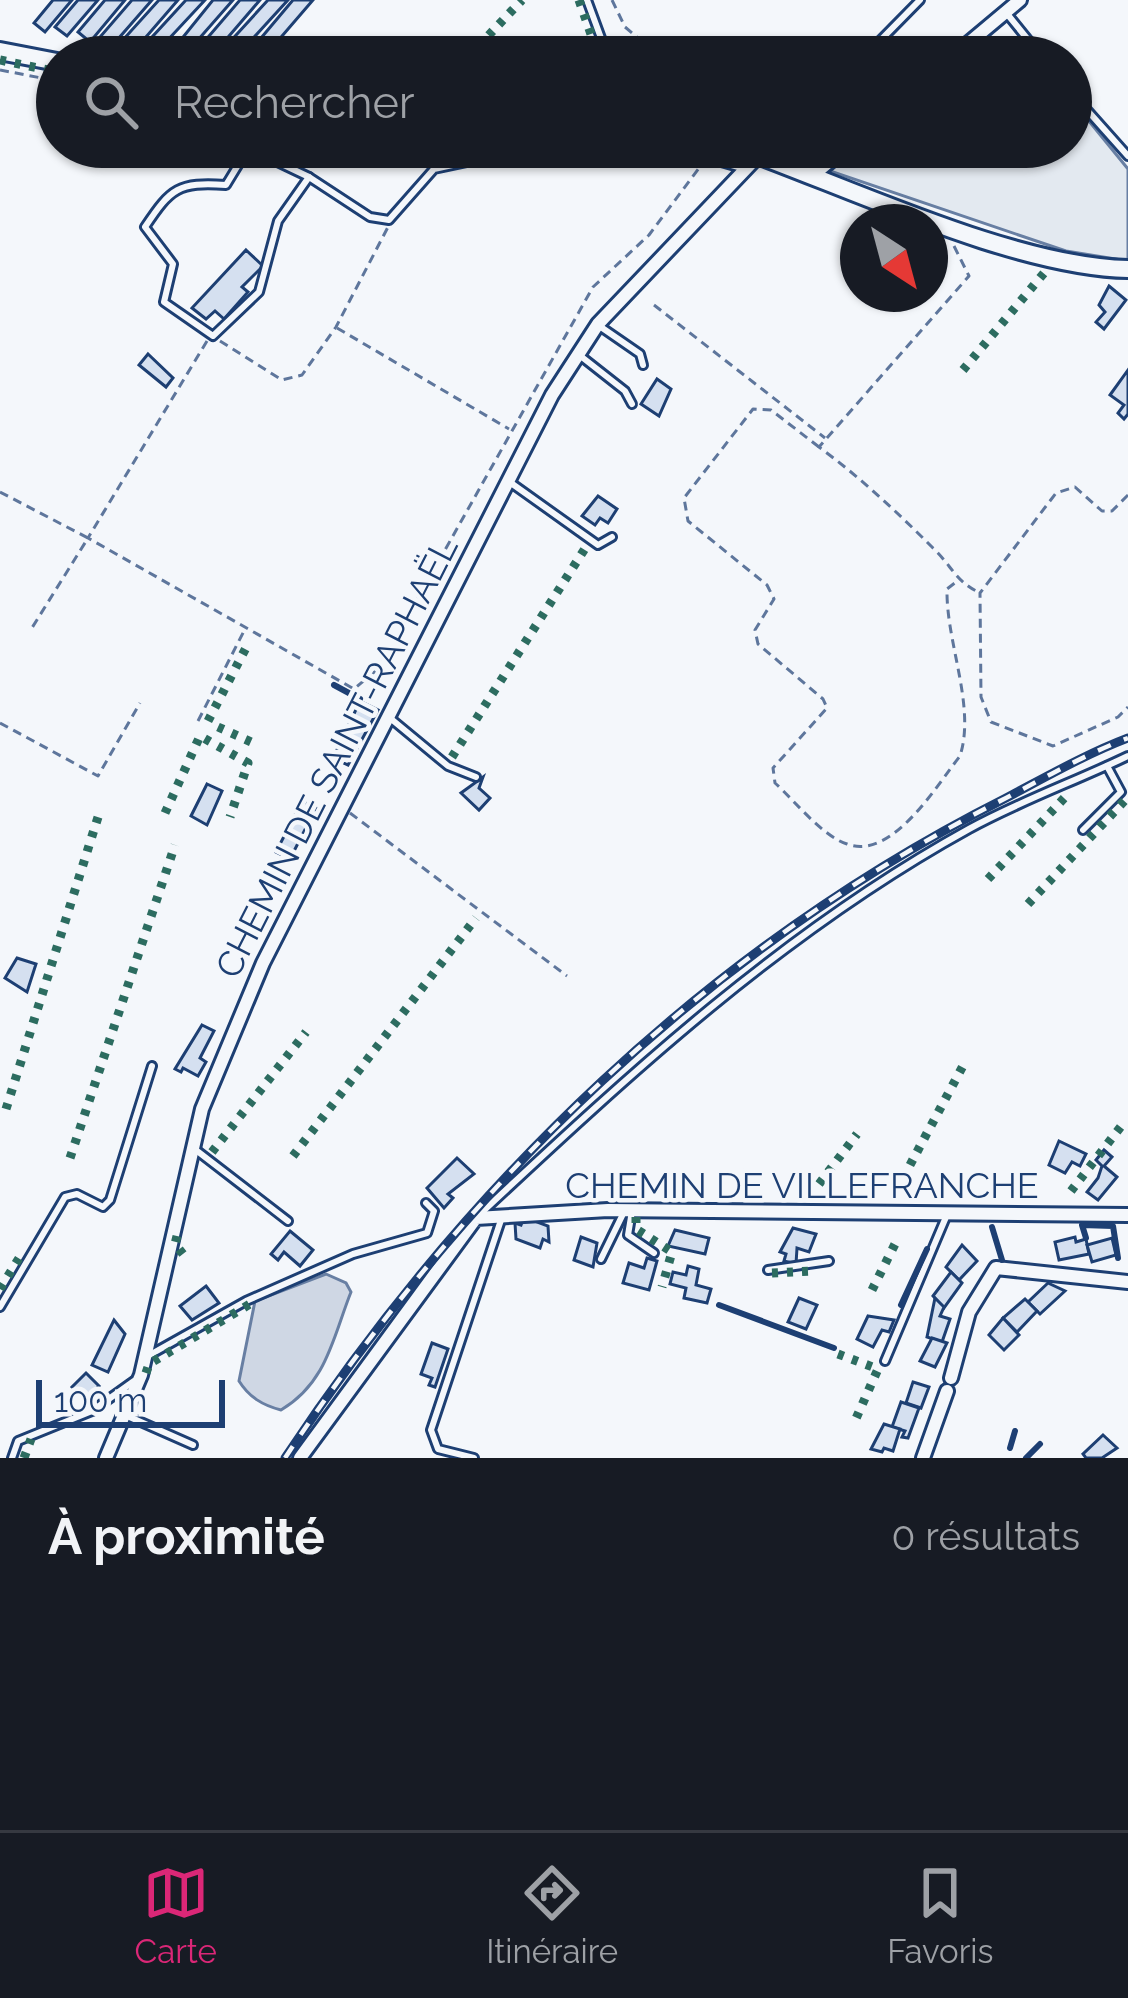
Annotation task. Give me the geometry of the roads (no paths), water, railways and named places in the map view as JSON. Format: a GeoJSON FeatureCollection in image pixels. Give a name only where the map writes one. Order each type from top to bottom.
{"type":"FeatureCollection","features":[{"type":"Feature","properties":{"kind":"street"},"geometry":{"type":"LineString","coordinates":[[977,36],[1020,0]]}},
{"type":"Feature","properties":{"kind":"street"},"geometry":{"type":"LineString","coordinates":[[0,51],[36,58]]}},
{"type":"Feature","properties":{"kind":"street","name":"CHEMIN DE SAINT-RAPHAËL"},"geometry":{"type":"LineString","coordinates":[[106,1458],[146,1357],[202,1109],[263,963],[508,481],[578,354],[598,324],[747,168]]}},
{"type":"Feature","properties":{"kind":"street"},"geometry":{"type":"LineString","coordinates":[[789,168],[974,234],[1088,266],[1128,269]]}},
{"type":"Feature","properties":{"kind":"street"},"geometry":{"type":"LineString","coordinates":[[812,176],[822,168]]}},
{"type":"Feature","properties":{"kind":"street"},"geometry":{"type":"LineString","coordinates":[[1125,1215],[1128,1200]]}},
{"type":"Feature","properties":{"kind":"street","name":"CHEMIN DE VILLEFRANCHE"},"geometry":{"type":"LineString","coordinates":[[476,1218],[629,1210],[946,1217],[1125,1215]]}},
{"type":"Feature","properties":{"kind":"street"},"geometry":{"type":"LineString","coordinates":[[300,1458],[476,1218]]}},
{"type":"Feature","properties":{"kind":"street"},"geometry":{"type":"LineString","coordinates":[[923,1458],[969,1312],[996,1268],[1128,1282]]}},
{"type":"Feature","properties":{"kind":"lane"},"geometry":{"type":"LineString","coordinates":[[587,0],[600,36]]}},
{"type":"Feature","properties":{"kind":"lane"},"geometry":{"type":"LineString","coordinates":[[885,36],[920,0]]}},
{"type":"Feature","properties":{"kind":"lane"},"geometry":{"type":"LineString","coordinates":[[1005,12],[1025,36]]}},
{"type":"Feature","properties":{"kind":"lane"},"geometry":{"type":"LineString","coordinates":[[1092,116],[1128,156]]}},
{"type":"Feature","properties":{"kind":"lane"},"geometry":{"type":"LineString","coordinates":[[237,168],[226,185],[192,183],[168,193],[145,227],[172,264],[164,302],[213,336],[259,292],[278,220],[308,177]]}},
{"type":"Feature","properties":{"kind":"lane"},"geometry":{"type":"LineString","coordinates":[[289,168],[370,218],[389,220],[439,168]]}},
{"type":"Feature","properties":{"kind":"lane"},"geometry":{"type":"LineString","coordinates":[[598,324],[640,354],[644,365]]}},
{"type":"Feature","properties":{"kind":"lane"},"geometry":{"type":"LineString","coordinates":[[578,354],[626,391],[632,404]]}},
{"type":"Feature","properties":{"kind":"lane"},"geometry":{"type":"LineString","coordinates":[[508,481],[598,545],[612,537]]}},
{"type":"Feature","properties":{"kind":"lane"},"geometry":{"type":"LineString","coordinates":[[387,716],[448,766],[476,777]]}},
{"type":"Feature","properties":{"kind":"lane"},"geometry":{"type":"LineString","coordinates":[[476,1218],[659,1047],[810,929],[972,827],[1128,756]]}},
{"type":"Feature","properties":{"kind":"lane"},"geometry":{"type":"LineString","coordinates":[[1083,830],[1121,793],[1107,766]]}},
{"type":"Feature","properties":{"kind":"lane"},"geometry":{"type":"LineString","coordinates":[[0,1307],[65,1197],[77,1195],[103,1207],[110,1200],[152,1066]]}},
{"type":"Feature","properties":{"kind":"lane"},"geometry":{"type":"LineString","coordinates":[[193,1148],[288,1221]]}},
{"type":"Feature","properties":{"kind":"lane"},"geometry":{"type":"LineString","coordinates":[[146,1357],[302,1276],[353,1254],[427,1233],[434,1211],[426,1203]]}},
{"type":"Feature","properties":{"kind":"lane"},"geometry":{"type":"LineString","coordinates":[[629,1210],[628,1235],[654,1253]]}},
{"type":"Feature","properties":{"kind":"lane"},"geometry":{"type":"LineString","coordinates":[[601,1259],[629,1210]]}},
{"type":"Feature","properties":{"kind":"lane"},"geometry":{"type":"LineString","coordinates":[[474,1458],[438,1449],[431,1430],[502,1216]]}},
{"type":"Feature","properties":{"kind":"lane"},"geometry":{"type":"LineString","coordinates":[[885,1361],[946,1217]]}},
{"type":"Feature","properties":{"kind":"lane"},"geometry":{"type":"LineString","coordinates":[[768,1270],[830,1261]]}},
{"type":"Feature","properties":{"kind":"lane"},"geometry":{"type":"LineString","coordinates":[[12,1458],[18,1441],[92,1411],[141,1375]]}},
{"type":"Feature","properties":{"kind":"lane"},"geometry":{"type":"LineString","coordinates":[[125,1414],[193,1445]]}},
{"type":"Feature","properties":{"kind":"railway"},"geometry":{"type":"LineString","coordinates":[[285,1458],[356,1357],[515,1167],[602,1081],[695,1000],[793,926],[897,858],[1066,766],[1128,738]]}}]}
